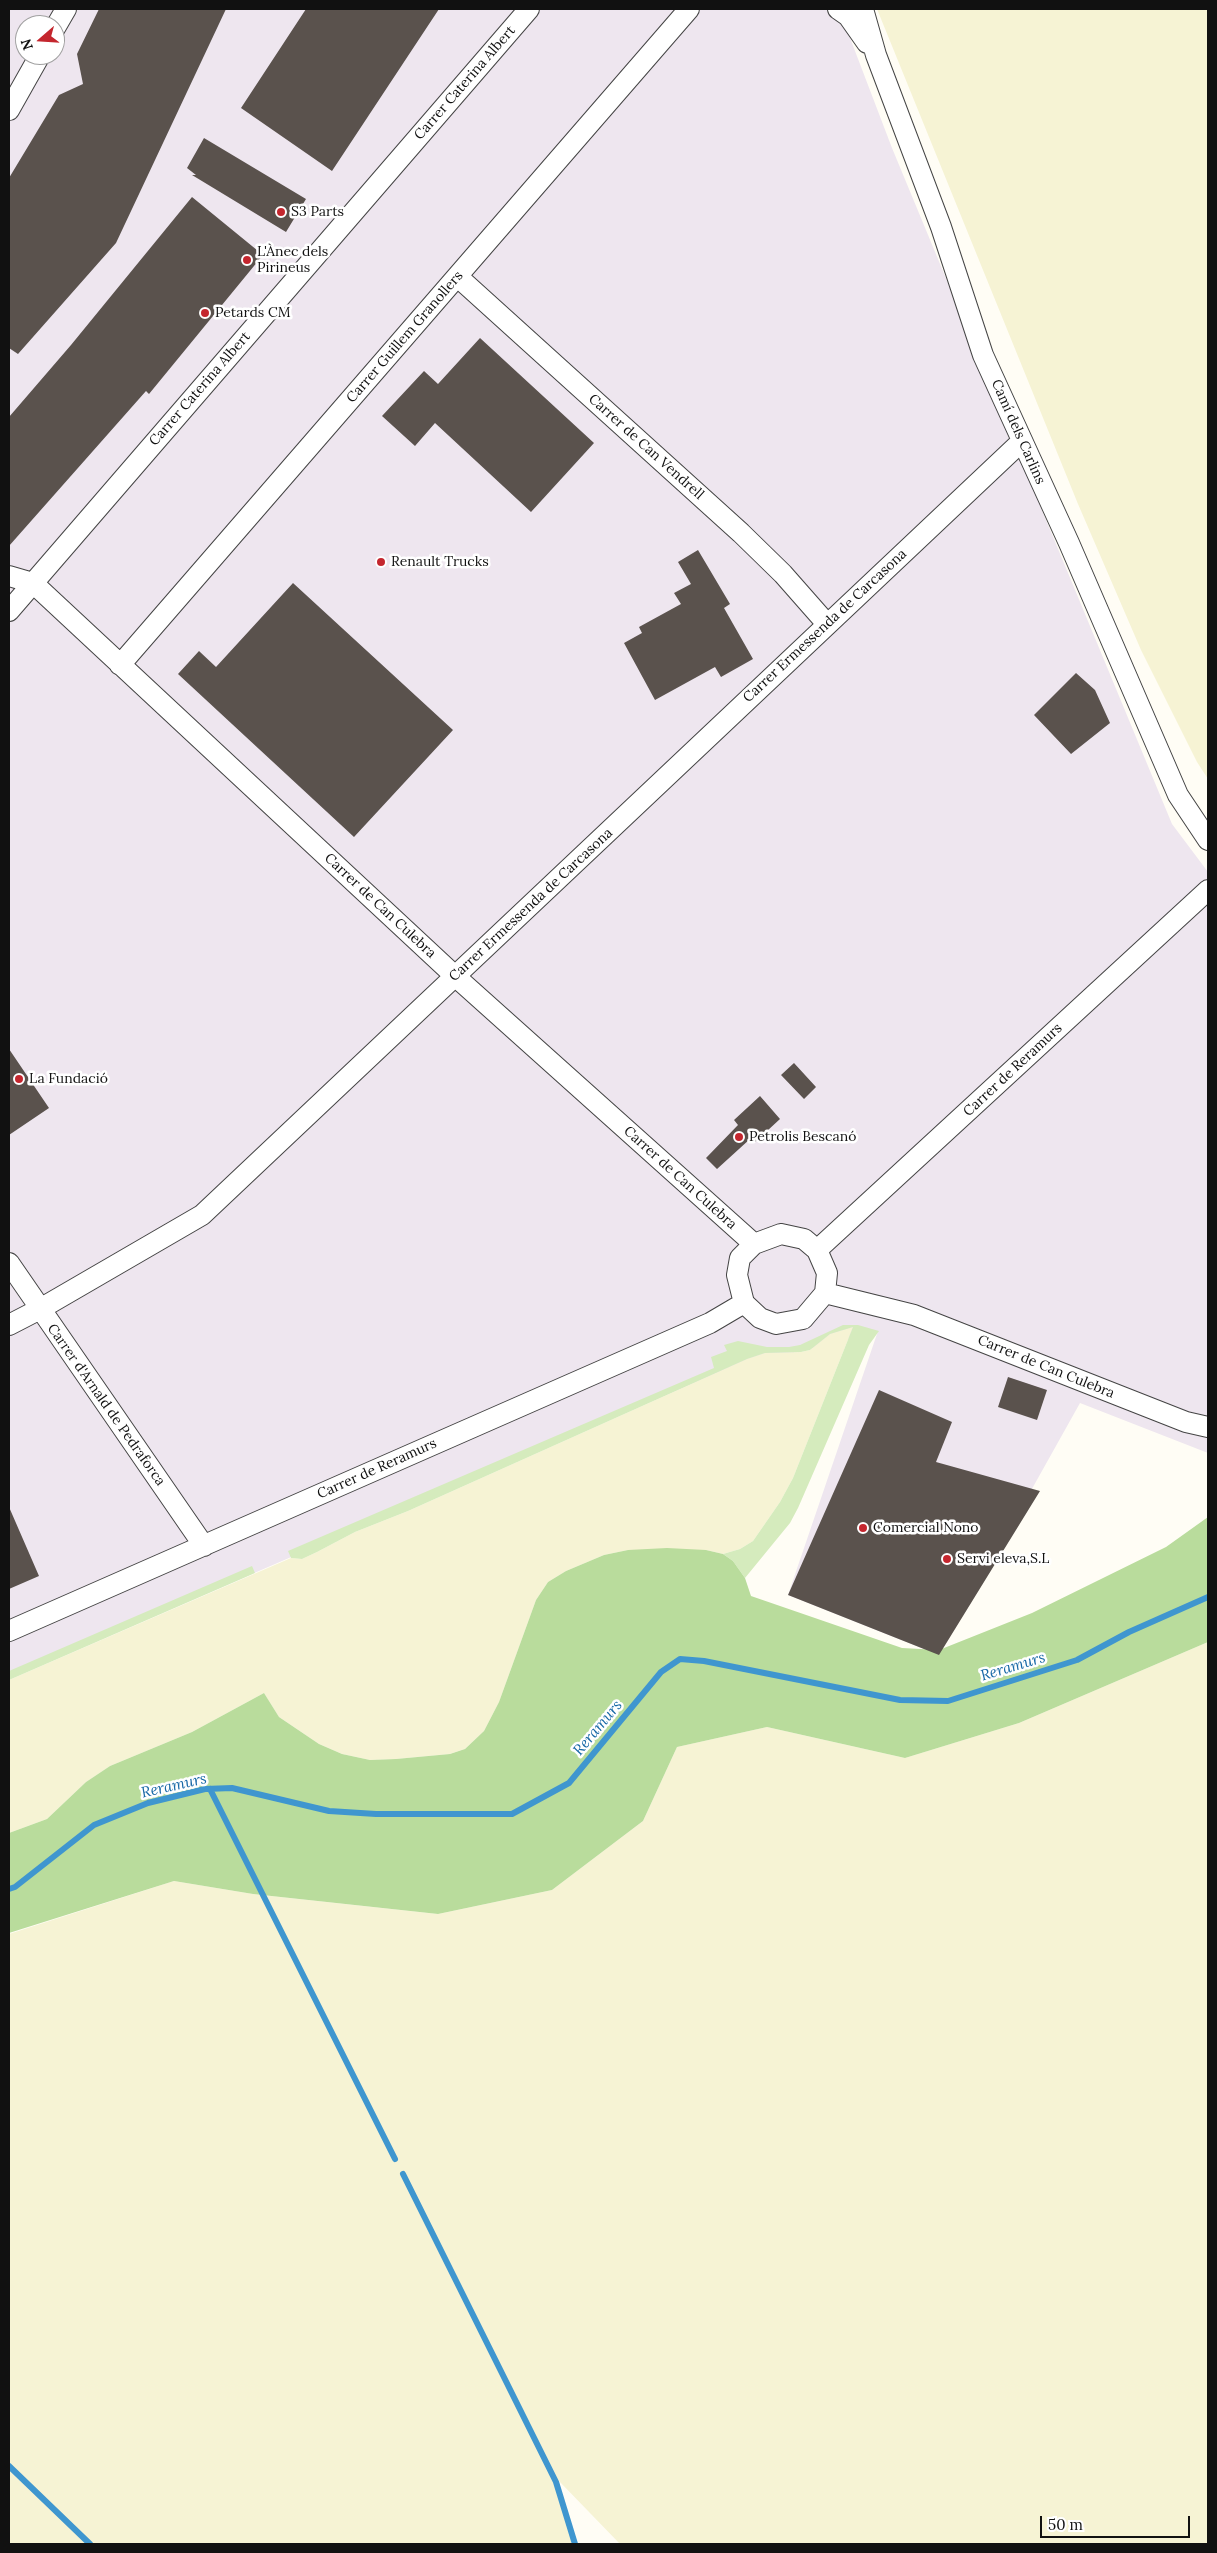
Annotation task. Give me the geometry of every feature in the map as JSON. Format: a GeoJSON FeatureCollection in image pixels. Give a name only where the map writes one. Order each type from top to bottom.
{"type":"FeatureCollection","features":[{"type":"Feature","properties":{"kind":"street","name":"Carrer Caterina Albert"},"geometry":{"type":"LineString","coordinates":[[9,611],[528,9]]}},
{"type":"Feature","properties":{"kind":"street"},"geometry":{"type":"LineString","coordinates":[[838,9],[848,16],[876,55]]}},
{"type":"Feature","properties":{"kind":"street","name":"Camí dels Carlins"},"geometry":{"type":"LineString","coordinates":[[863,9],[876,55],[941,227],[983,355],[1021,442],[1069,543],[1178,795],[1208,840]]}},
{"type":"Feature","properties":{"kind":"street","name":"Carrer Guillem Granollers"},"geometry":{"type":"LineString","coordinates":[[120,665],[690,11]]}},
{"type":"Feature","properties":{"kind":"street"},"geometry":{"type":"LineString","coordinates":[[9,110],[34,65]]}},
{"type":"Feature","properties":{"kind":"street","name":"Carrer de Can Vendrell"},"geometry":{"type":"LineString","coordinates":[[458,277],[741,533],[784,574],[828,624]]}},
{"type":"Feature","properties":{"kind":"street","name":"Carrer Ermessenda de Carcasona"},"geometry":{"type":"LineString","coordinates":[[9,1325],[40,1309],[202,1214],[456,977],[1021,442]]}},
{"type":"Feature","properties":{"kind":"street"},"geometry":{"type":"LineString","coordinates":[[9,576],[33,583]]}},
{"type":"Feature","properties":{"kind":"street","name":"Carrer de Can Culebra"},"geometry":{"type":"LineString","coordinates":[[33,583],[456,977],[754,1244]]}},
{"type":"Feature","properties":{"kind":"street","name":"Carrer de Reramurs"},"geometry":{"type":"LineString","coordinates":[[817,1250],[1208,890]]}},
{"type":"Feature","properties":{"kind":"street"},"geometry":{"type":"LineString","coordinates":[[781,1234],[804,1239],[817,1250],[827,1273],[825,1293],[803,1319],[776,1324],[760,1318],[744,1303],[737,1275],[740,1258],[754,1244],[781,1234]]}},
{"type":"Feature","properties":{"kind":"street","name":"Carrer d'Arnald de Pedraforca"},"geometry":{"type":"LineString","coordinates":[[9,1263],[204,1546]]}},
{"type":"Feature","properties":{"kind":"street","name":"Carrer de Can Culebra"},"geometry":{"type":"LineString","coordinates":[[825,1293],[914,1315],[1186,1422],[1208,1427]]}},
{"type":"Feature","properties":{"kind":"street","name":"Carrer de Reramurs"},"geometry":{"type":"LineString","coordinates":[[9,1631],[710,1323],[744,1303]]}},
{"type":"Feature","properties":{"kind":"shaded area"},"geometry":{"type":"Polygon","coordinates":[[[9,9],[839,9],[892,148],[1172,824],[1208,872],[1208,1453],[1080,1403],[939,1655],[788,1595],[878,1331],[717,1373],[9,1679],[9,9]]]}},
{"type":"Feature","properties":{"kind":"shaded area"},"geometry":{"type":"Polygon","coordinates":[[[877,9],[1208,9],[1208,779],[1197,762],[1141,650],[1078,504],[877,9]]]}},
{"type":"Feature","properties":{"kind":"shaded area"},"geometry":{"type":"Polygon","coordinates":[[[853,1327],[793,1478],[780,1502],[753,1541],[740,1549],[723,1554],[706,1550],[628,1550],[604,1555],[566,1571],[548,1582],[536,1600],[499,1702],[484,1731],[465,1749],[450,1754],[396,1759],[370,1760],[342,1754],[319,1744],[279,1717],[264,1693],[192,1732],[110,1766],[86,1782],[47,1819],[9,1833],[9,1680],[291,1558],[302,1559],[355,1532],[408,1511],[747,1359],[765,1353],[810,1350],[830,1334],[853,1327]]]}},
{"type":"Feature","properties":{"kind":"shaded area"},"geometry":{"type":"Polygon","coordinates":[[[1208,1642],[1208,2544],[620,2544],[559,2481],[572,2544],[9,2544],[9,1934],[174,1881],[253,1894],[438,1914],[552,1890],[643,1821],[677,1747],[767,1727],[905,1758],[1019,1723],[1208,1642]]]}},
{"type":"Feature","properties":{"kind":"green space"},"geometry":{"type":"Polygon","coordinates":[[[843,1325],[858,1325],[879,1331],[869,1345],[790,1523],[745,1578],[733,1561],[723,1554],[740,1549],[753,1541],[780,1502],[793,1478],[853,1327],[830,1334],[810,1350],[765,1353],[747,1359],[408,1511],[355,1532],[302,1559],[291,1558],[288,1551],[714,1368],[711,1357],[727,1351],[724,1345],[738,1341],[767,1347],[789,1347],[800,1345],[843,1325]]]}},
{"type":"Feature","properties":{"kind":"green space"},"geometry":{"type":"Polygon","coordinates":[[[1208,1517],[1208,1642],[1019,1723],[905,1758],[767,1727],[677,1747],[643,1821],[552,1890],[438,1914],[253,1894],[174,1881],[9,1933],[9,1833],[47,1819],[86,1782],[110,1766],[192,1732],[264,1693],[279,1717],[319,1744],[342,1754],[370,1760],[396,1759],[450,1754],[465,1749],[484,1731],[499,1702],[536,1600],[548,1582],[566,1571],[604,1555],[628,1550],[667,1548],[706,1550],[723,1554],[733,1561],[745,1578],[751,1596],[902,1648],[939,1650],[1032,1613],[1166,1547],[1208,1517]]]}},
{"type":"Feature","properties":{"kind":"green space"},"geometry":{"type":"Polygon","coordinates":[[[252,1566],[255,1573],[9,1680],[9,1671],[252,1566]]]}},
{"type":"Feature","properties":{"kind":"building"},"geometry":{"type":"Polygon","coordinates":[[[99,9],[226,9],[116,243],[18,354],[9,348],[9,178],[59,95],[83,84],[77,54],[99,9]]]}},
{"type":"Feature","properties":{"kind":"building"},"geometry":{"type":"Polygon","coordinates":[[[306,9],[439,9],[332,171],[241,108],[306,9]]]}},
{"type":"Feature","properties":{"kind":"building"},"geometry":{"type":"Polygon","coordinates":[[[204,138],[306,199],[286,232],[192,175],[196,175],[187,168],[204,138]]]}},
{"type":"Feature","properties":{"kind":"building"},"geometry":{"type":"Polygon","coordinates":[[[192,197],[263,255],[149,394],[146,391],[9,546],[9,417],[71,345],[192,197]]]}},
{"type":"Feature","properties":{"kind":"building"},"geometry":{"type":"Polygon","coordinates":[[[480,338],[594,443],[531,512],[435,423],[415,446],[382,416],[424,371],[438,384],[480,338]]]}},
{"type":"Feature","properties":{"kind":"building"},"geometry":{"type":"Polygon","coordinates":[[[698,550],[730,604],[724,608],[753,659],[721,677],[715,667],[655,700],[624,643],[642,633],[639,627],[681,604],[674,593],[691,584],[678,562],[698,550]]]}},
{"type":"Feature","properties":{"kind":"building"},"geometry":{"type":"Polygon","coordinates":[[[293,583],[453,730],[354,837],[178,674],[199,651],[216,667],[293,583]]]}},
{"type":"Feature","properties":{"kind":"building"},"geometry":{"type":"Polygon","coordinates":[[[1076,673],[1095,690],[1110,723],[1071,754],[1034,715],[1076,673]]]}},
{"type":"Feature","properties":{"kind":"building","name":"La Fundació"},"geometry":{"type":"Polygon","coordinates":[[[9,1049],[49,1108],[9,1135],[9,1049]]]}},
{"type":"Feature","properties":{"kind":"building"},"geometry":{"type":"Polygon","coordinates":[[[794,1063],[816,1087],[804,1099],[781,1075],[794,1063]]]}},
{"type":"Feature","properties":{"kind":"building"},"geometry":{"type":"Polygon","coordinates":[[[760,1096],[780,1119],[754,1143],[750,1139],[717,1169],[706,1158],[738,1125],[734,1120],[760,1096]]]}},
{"type":"Feature","properties":{"kind":"building"},"geometry":{"type":"Polygon","coordinates":[[[1008,1377],[1047,1390],[1037,1420],[998,1407],[1008,1377]]]}},
{"type":"Feature","properties":{"kind":"building"},"geometry":{"type":"Polygon","coordinates":[[[879,1390],[952,1422],[936,1462],[1040,1491],[939,1655],[788,1595],[879,1390]]]}},
{"type":"Feature","properties":{"kind":"building"},"geometry":{"type":"Polygon","coordinates":[[[9,1507],[39,1576],[9,1589],[9,1507]]]}},
{"type":"Feature","properties":{"kind":"waterway","name":"Reramurs"},"geometry":{"type":"LineString","coordinates":[[9,1889],[15,1887],[94,1825],[148,1803],[205,1789],[232,1788],[329,1811],[376,1814],[512,1814],[569,1783],[661,1672],[680,1659],[704,1661],[900,1700],[948,1701],[1077,1660],[1129,1632],[1208,1597]]}},
{"type":"Feature","properties":{"kind":"waterway"},"geometry":{"type":"LineString","coordinates":[[210,1789],[395,2159]]}},
{"type":"Feature","properties":{"kind":"waterway"},"geometry":{"type":"LineString","coordinates":[[403,2174],[556,2482],[575,2544]]}},
{"type":"Feature","properties":{"kind":"waterway"},"geometry":{"type":"LineString","coordinates":[[9,2466],[90,2544]]}},
{"type":"Feature","properties":{"kind":"place","name":"S3 Parts"},"geometry":{"type":"Point","coordinates":[281,212]}},
{"type":"Feature","properties":{"kind":"place","name":"L'Ànec dels Pirineus"},"geometry":{"type":"Point","coordinates":[247,260]}},
{"type":"Feature","properties":{"kind":"place","name":"Petards CM"},"geometry":{"type":"Point","coordinates":[205,313]}},
{"type":"Feature","properties":{"kind":"place","name":"Renault Trucks"},"geometry":{"type":"Point","coordinates":[381,562]}},
{"type":"Feature","properties":{"kind":"place","name":"La Fundació"},"geometry":{"type":"Point","coordinates":[19,1079]}},
{"type":"Feature","properties":{"kind":"place","name":"Petrolis Bescanó"},"geometry":{"type":"Point","coordinates":[739,1137]}},
{"type":"Feature","properties":{"kind":"place","name":"Comercial Nono"},"geometry":{"type":"Point","coordinates":[863,1528]}},
{"type":"Feature","properties":{"kind":"place","name":"Servi eleva,S.L"},"geometry":{"type":"Point","coordinates":[947,1559]}}]}
